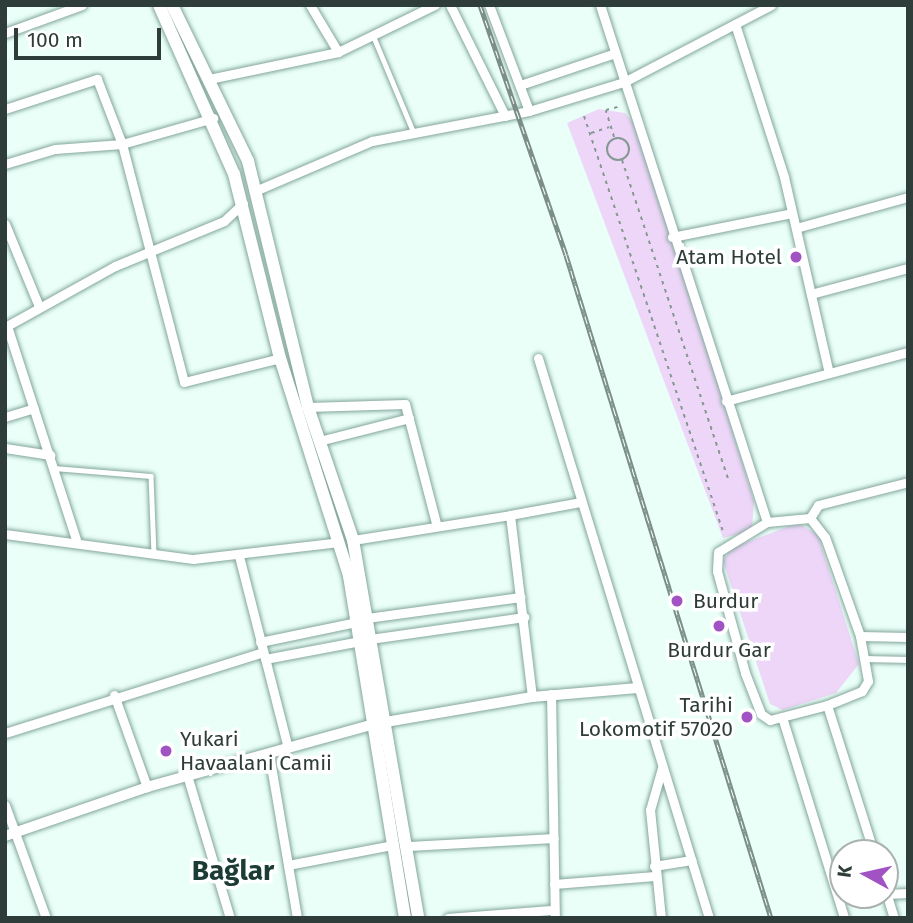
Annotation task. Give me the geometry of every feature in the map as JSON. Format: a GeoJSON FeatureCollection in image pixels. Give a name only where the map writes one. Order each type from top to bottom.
{"type":"FeatureCollection","features":[{"type":"Feature","properties":{"kind":"main road"},"geometry":{"type":"LineString","coordinates":[[159,5],[213,118],[243,203],[279,359],[362,620]]}},
{"type":"Feature","properties":{"kind":"main road"},"geometry":{"type":"LineString","coordinates":[[172,5],[209,79],[257,190],[308,407],[353,540],[365,640],[380,722],[409,846],[418,918]]}},
{"type":"Feature","properties":{"kind":"main road"},"geometry":{"type":"LineString","coordinates":[[243,203],[257,190]]}},
{"type":"Feature","properties":{"kind":"main road"},"geometry":{"type":"LineString","coordinates":[[380,722],[393,845],[404,917]]}},
{"type":"Feature","properties":{"kind":"street"},"geometry":{"type":"LineString","coordinates":[[5,33],[82,5]]}},
{"type":"Feature","properties":{"kind":"street"},"geometry":{"type":"LineString","coordinates":[[310,5],[338,52]]}},
{"type":"Feature","properties":{"kind":"street"},"geometry":{"type":"LineString","coordinates":[[209,79],[338,52],[435,5]]}},
{"type":"Feature","properties":{"kind":"street"},"geometry":{"type":"LineString","coordinates":[[450,5],[505,116]]}},
{"type":"Feature","properties":{"kind":"street"},"geometry":{"type":"LineString","coordinates":[[489,5],[529,111]]}},
{"type":"Feature","properties":{"kind":"street"},"geometry":{"type":"LineString","coordinates":[[600,5],[672,237],[767,522]]}},
{"type":"Feature","properties":{"kind":"street"},"geometry":{"type":"LineString","coordinates":[[257,190],[332,153],[529,111],[624,82],[771,5]]}},
{"type":"Feature","properties":{"kind":"street"},"geometry":{"type":"LineString","coordinates":[[735,24],[796,228],[830,373]]}},
{"type":"Feature","properties":{"kind":"street"},"geometry":{"type":"LineString","coordinates":[[520,85],[615,53]]}},
{"type":"Feature","properties":{"kind":"street"},"geometry":{"type":"LineString","coordinates":[[5,109],[97,79],[122,144],[184,382],[279,359]]}},
{"type":"Feature","properties":{"kind":"street"},"geometry":{"type":"LineString","coordinates":[[5,164],[55,149],[122,144],[213,118]]}},
{"type":"Feature","properties":{"kind":"street"},"geometry":{"type":"LineString","coordinates":[[796,228],[908,197]]}},
{"type":"Feature","properties":{"kind":"street"},"geometry":{"type":"LineString","coordinates":[[77,543],[6,326],[38,304],[224,221],[243,203]]}},
{"type":"Feature","properties":{"kind":"street"},"geometry":{"type":"LineString","coordinates":[[672,237],[792,214]]}},
{"type":"Feature","properties":{"kind":"street"},"geometry":{"type":"LineString","coordinates":[[5,224],[38,304]]}},
{"type":"Feature","properties":{"kind":"street"},"geometry":{"type":"LineString","coordinates":[[811,294],[908,268]]}},
{"type":"Feature","properties":{"kind":"street"},"geometry":{"type":"LineString","coordinates":[[726,401],[908,352]]}},
{"type":"Feature","properties":{"kind":"street"},"geometry":{"type":"LineString","coordinates":[[538,358],[709,918]]}},
{"type":"Feature","properties":{"kind":"street"},"geometry":{"type":"LineString","coordinates":[[308,407],[405,404],[436,523]]}},
{"type":"Feature","properties":{"kind":"street"},"geometry":{"type":"LineString","coordinates":[[5,417],[34,408]]}},
{"type":"Feature","properties":{"kind":"street"},"geometry":{"type":"LineString","coordinates":[[319,441],[409,418]]}},
{"type":"Feature","properties":{"kind":"street"},"geometry":{"type":"LineString","coordinates":[[5,448],[50,455]]}},
{"type":"Feature","properties":{"kind":"street"},"geometry":{"type":"LineString","coordinates":[[810,518],[818,505],[908,482]]}},
{"type":"Feature","properties":{"kind":"street"},"geometry":{"type":"LineString","coordinates":[[353,540],[436,523],[510,515],[580,502]]}},
{"type":"Feature","properties":{"kind":"street"},"geometry":{"type":"LineString","coordinates":[[510,515],[532,697]]}},
{"type":"Feature","properties":{"kind":"street"},"geometry":{"type":"LineString","coordinates":[[810,518],[825,537],[867,659],[862,691],[827,705],[782,717],[761,714],[717,570],[718,552],[726,543],[767,522],[810,518]]}},
{"type":"Feature","properties":{"kind":"street"},"geometry":{"type":"LineString","coordinates":[[5,534],[155,555],[239,556],[339,542]]}},
{"type":"Feature","properties":{"kind":"street"},"geometry":{"type":"LineString","coordinates":[[239,556],[288,748]]}},
{"type":"Feature","properties":{"kind":"street"},"geometry":{"type":"LineString","coordinates":[[5,733],[114,695],[362,620],[521,597]]}},
{"type":"Feature","properties":{"kind":"street"},"geometry":{"type":"LineString","coordinates":[[263,651],[365,640],[524,617]]}},
{"type":"Feature","properties":{"kind":"street"},"geometry":{"type":"LineString","coordinates":[[860,636],[908,638]]}},
{"type":"Feature","properties":{"kind":"street"},"geometry":{"type":"LineString","coordinates":[[867,659],[908,660]]}},
{"type":"Feature","properties":{"kind":"street"},"geometry":{"type":"LineString","coordinates":[[10,833],[187,775],[380,722],[532,697],[638,688]]}},
{"type":"Feature","properties":{"kind":"street"},"geometry":{"type":"LineString","coordinates":[[114,695],[147,787]]}},
{"type":"Feature","properties":{"kind":"street"},"geometry":{"type":"LineString","coordinates":[[448,918],[554,914],[551,695]]}},
{"type":"Feature","properties":{"kind":"street"},"geometry":{"type":"LineString","coordinates":[[827,705],[870,839]]}},
{"type":"Feature","properties":{"kind":"street"},"geometry":{"type":"LineString","coordinates":[[782,717],[844,917]]}},
{"type":"Feature","properties":{"kind":"street"},"geometry":{"type":"LineString","coordinates":[[269,754],[297,918]]}},
{"type":"Feature","properties":{"kind":"street"},"geometry":{"type":"LineString","coordinates":[[661,918],[654,871],[650,810],[663,766]]}},
{"type":"Feature","properties":{"kind":"street"},"geometry":{"type":"LineString","coordinates":[[187,775],[220,867],[230,918]]}},
{"type":"Feature","properties":{"kind":"street"},"geometry":{"type":"LineString","coordinates":[[5,806],[10,833],[46,918]]}},
{"type":"Feature","properties":{"kind":"street"},"geometry":{"type":"LineString","coordinates":[[409,846],[554,838]]}},
{"type":"Feature","properties":{"kind":"street"},"geometry":{"type":"LineString","coordinates":[[288,864],[393,845]]}},
{"type":"Feature","properties":{"kind":"street"},"geometry":{"type":"LineString","coordinates":[[554,884],[654,871],[692,860]]}},
{"type":"Feature","properties":{"kind":"lane"},"geometry":{"type":"LineString","coordinates":[[373,35],[414,134]]}},
{"type":"Feature","properties":{"kind":"lane"},"geometry":{"type":"LineString","coordinates":[[54,468],[151,476],[155,555]]}},
{"type":"Feature","properties":{"kind":"path"},"geometry":{"type":"LineString","coordinates":[[631,103],[606,110],[615,138],[629,145],[622,160],[728,479]]}},
{"type":"Feature","properties":{"kind":"path"},"geometry":{"type":"LineString","coordinates":[[584,116],[724,534]]}},
{"type":"Feature","properties":{"kind":"path"},"geometry":{"type":"LineString","coordinates":[[590,133],[611,127]]}},
{"type":"Feature","properties":{"kind":"path"},"geometry":{"type":"LineString","coordinates":[[615,138],[608,154],[622,160]]}},
{"type":"Feature","properties":{"kind":"shaded area"},"geometry":{"type":"Polygon","coordinates":[[[599,109],[625,113],[638,128],[754,501],[752,528],[743,533],[723,538],[567,123],[599,109]]]}},
{"type":"Feature","properties":{"kind":"shaded area"},"geometry":{"type":"Polygon","coordinates":[[[798,523],[818,535],[859,664],[836,693],[783,710],[770,704],[723,561],[731,548],[798,523]]]}},
{"type":"Feature","properties":{"kind":"railway"},"geometry":{"type":"LineString","coordinates":[[480,5],[566,255],[771,918]]}},
{"type":"Feature","properties":{"kind":"place","name":"Atam Hotel"},"geometry":{"type":"Point","coordinates":[796,257]}},
{"type":"Feature","properties":{"kind":"place","name":"Burdur"},"geometry":{"type":"Point","coordinates":[677,601]}},
{"type":"Feature","properties":{"kind":"place","name":"Burdur Gar"},"geometry":{"type":"Point","coordinates":[719,626]}},
{"type":"Feature","properties":{"kind":"place","name":"Tarihi Lokomotif 57020"},"geometry":{"type":"Point","coordinates":[747,717]}},
{"type":"Feature","properties":{"kind":"place","name":"Yukari Havaalani Camii"},"geometry":{"type":"Point","coordinates":[166,751]}},
{"type":"Feature","properties":{"kind":"district","name":"Bağlar"},"geometry":{"type":"Point","coordinates":[233,871]}}]}
